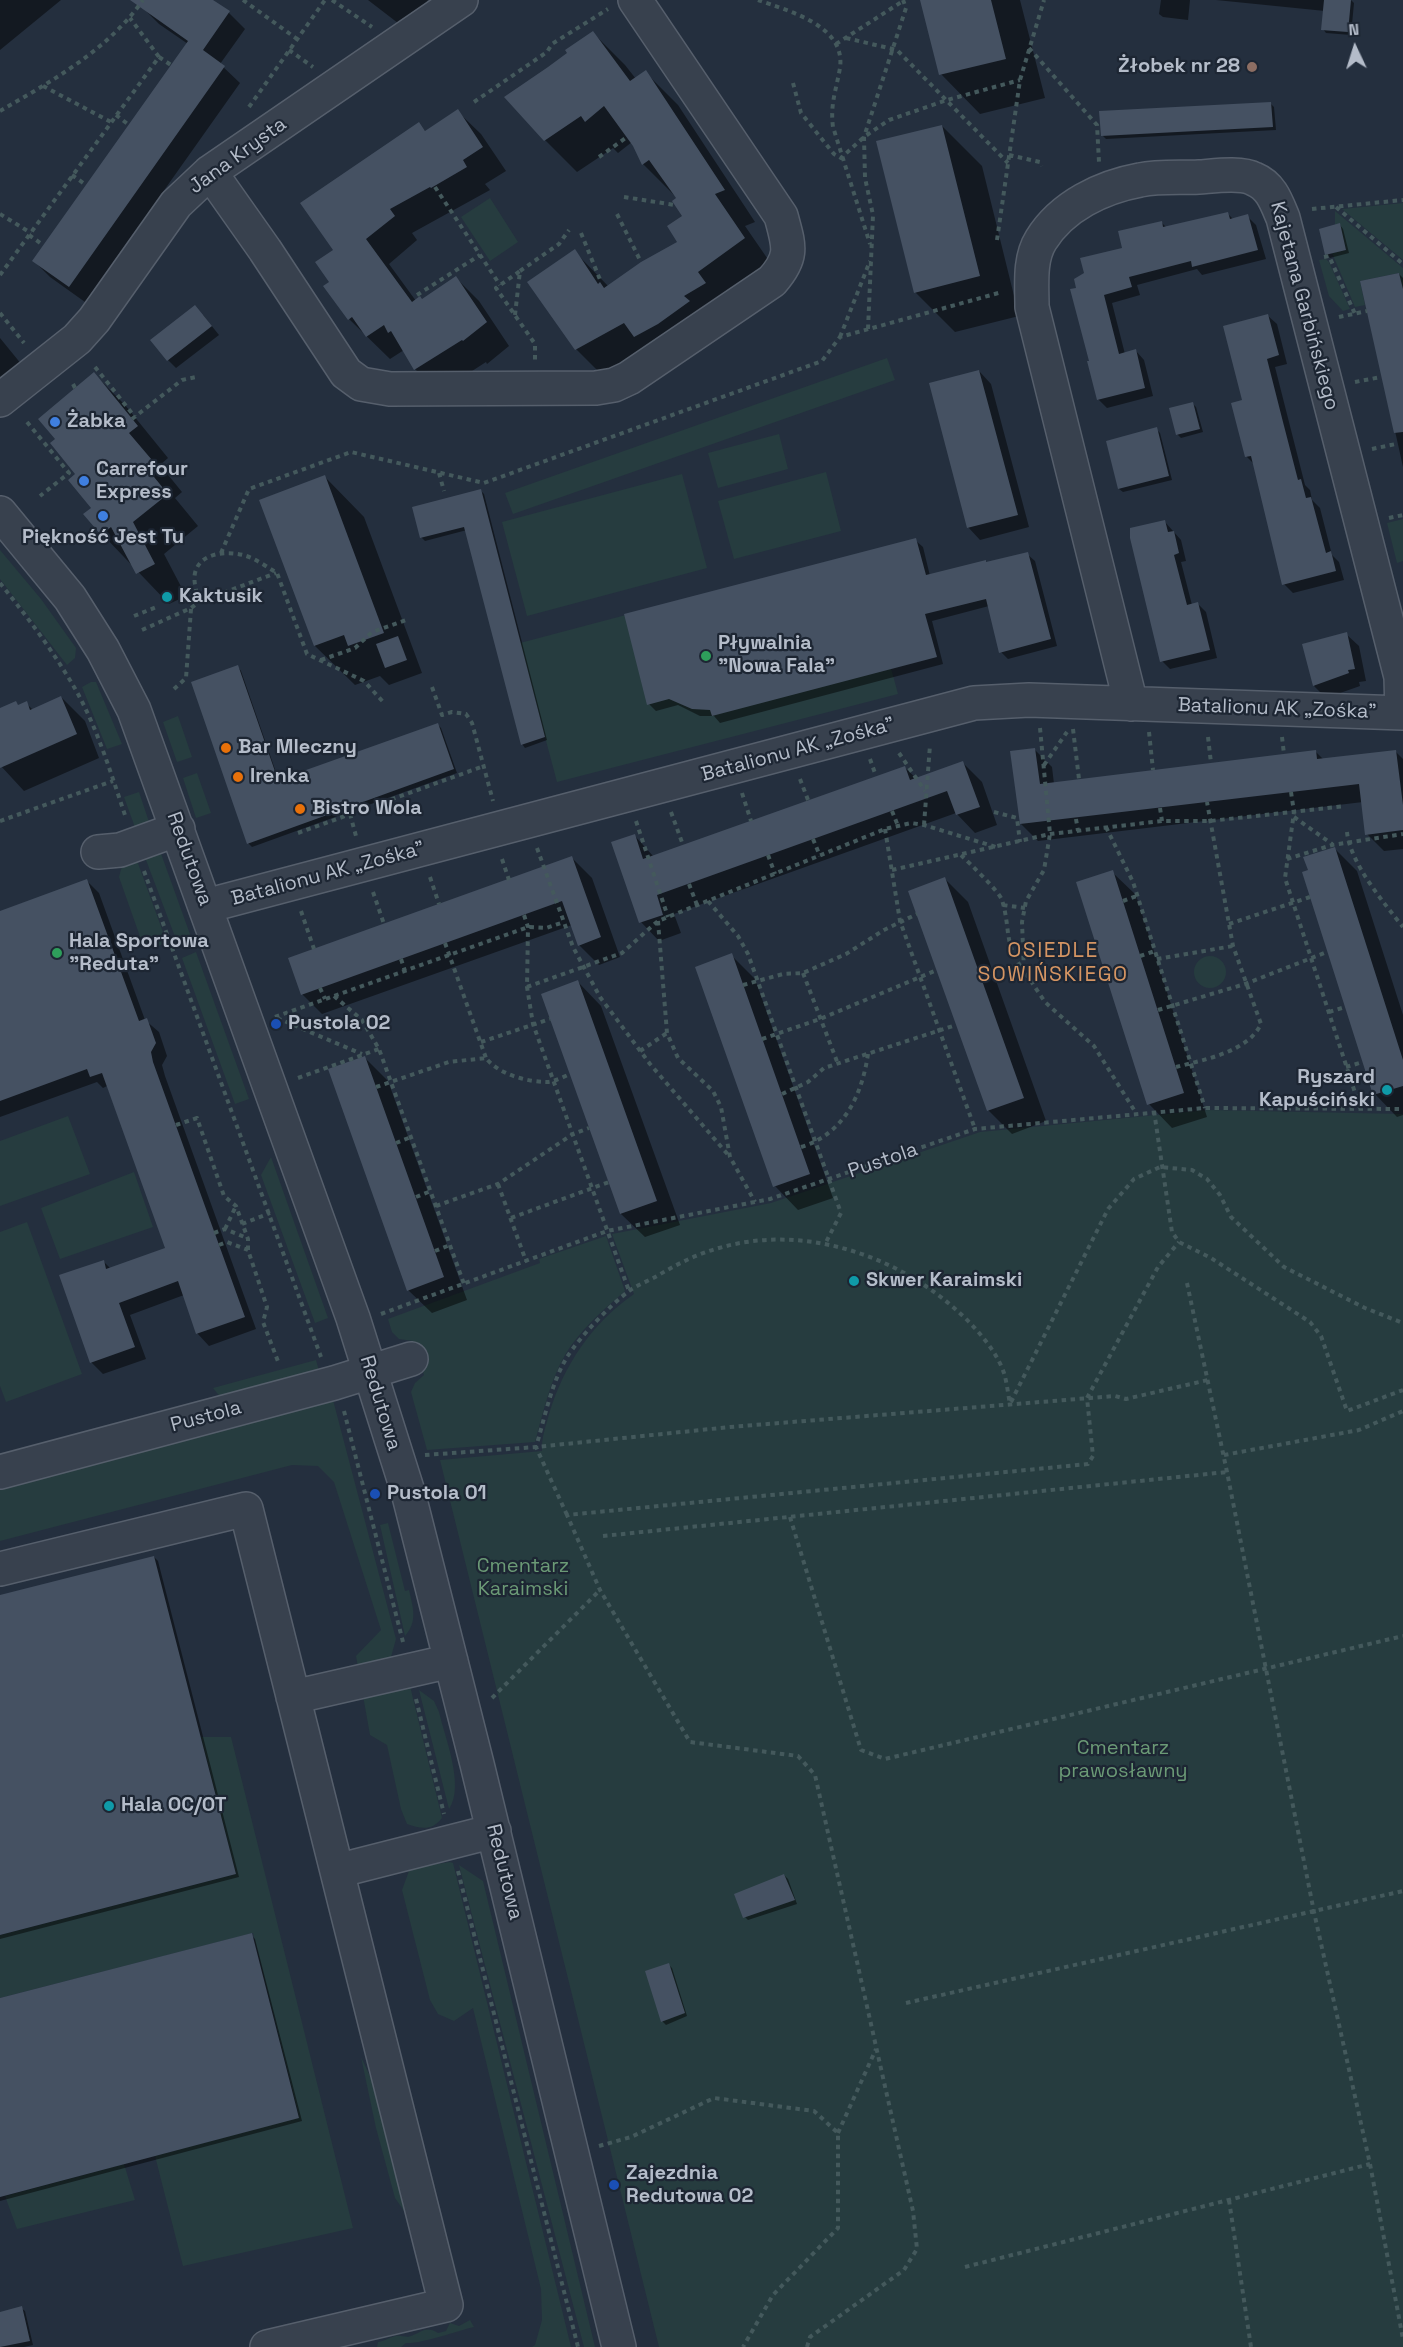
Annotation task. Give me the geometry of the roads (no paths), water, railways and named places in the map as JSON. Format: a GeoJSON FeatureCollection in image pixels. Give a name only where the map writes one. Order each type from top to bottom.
{"type":"FeatureCollection","features":[{"type":"Feature","properties":{"kind":"street","name":"Jana Krysta"},"geometry":{"type":"LineString","coordinates":[[0,400],[77,339],[94,320],[176,204],[210,172],[461,0]]}},
{"type":"Feature","properties":{"kind":"street"},"geometry":{"type":"LineString","coordinates":[[210,172],[265,250],[346,374],[362,384],[390,389],[596,388],[614,384],[628,378],[772,281],[784,266],[789,244],[781,216],[625,3]]}},
{"type":"Feature","properties":{"kind":"street","name":"Kajetana Garbińskiego"},"geometry":{"type":"LineString","coordinates":[[1140,715],[1032,307],[1031,273],[1040,241],[1059,218],[1082,201],[1114,186],[1142,179],[1228,175],[1253,178],[1273,193],[1283,218],[1401,677],[1402,713]]}},
{"type":"Feature","properties":{"kind":"street","name":"Redutowa"},"geometry":{"type":"LineString","coordinates":[[0,513],[70,598],[103,650],[134,710],[371,1371],[408,1492],[451,1661],[619,2347]]}},
{"type":"Feature","properties":{"kind":"street","name":"Batalionu AK „Zośka”"},"geometry":{"type":"LineString","coordinates":[[206,906],[974,703],[1029,700],[1140,715],[1402,713]]}},
{"type":"Feature","properties":{"kind":"street"},"geometry":{"type":"LineString","coordinates":[[98,852],[120,850],[178,829]]}},
{"type":"Feature","properties":{"kind":"street","name":"Pustola"},"geometry":{"type":"LineString","coordinates":[[0,1472],[334,1383],[411,1359]]}},
{"type":"Feature","properties":{"kind":"street"},"geometry":{"type":"LineString","coordinates":[[0,1569],[246,1509],[446,2305],[267,2347]]}},
{"type":"Feature","properties":{"kind":"street"},"geometry":{"type":"LineString","coordinates":[[293,1697],[451,1661]]}},
{"type":"Feature","properties":{"kind":"street"},"geometry":{"type":"LineString","coordinates":[[337,1871],[494,1831]]}},
{"type":"Feature","properties":{"kind":"place","name":"Żłobek nr 28"},"geometry":{"type":"Point","coordinates":[1252,67]}},
{"type":"Feature","properties":{"kind":"place","name":"Żabka"},"geometry":{"type":"Point","coordinates":[55,422]}},
{"type":"Feature","properties":{"kind":"place","name":"Carrefour Express"},"geometry":{"type":"Point","coordinates":[84,481]}},
{"type":"Feature","properties":{"kind":"place","name":"Piękność Jest Tu"},"geometry":{"type":"Point","coordinates":[103,516]}},
{"type":"Feature","properties":{"kind":"place","name":"Kaktusik"},"geometry":{"type":"Point","coordinates":[167,597]}},
{"type":"Feature","properties":{"kind":"place","name":"Pływalnia \"Nowa Fala\""},"geometry":{"type":"Point","coordinates":[706,656]}},
{"type":"Feature","properties":{"kind":"place","name":"Bar Mleczny"},"geometry":{"type":"Point","coordinates":[226,748]}},
{"type":"Feature","properties":{"kind":"place","name":"Irenka"},"geometry":{"type":"Point","coordinates":[238,777]}},
{"type":"Feature","properties":{"kind":"place","name":"Bistro Wola"},"geometry":{"type":"Point","coordinates":[300,809]}},
{"type":"Feature","properties":{"kind":"place","name":"Hala Sportowa \"Reduta\""},"geometry":{"type":"Point","coordinates":[57,953]}},
{"type":"Feature","properties":{"kind":"place","name":"Pustola 02"},"geometry":{"type":"Point","coordinates":[276,1024]}},
{"type":"Feature","properties":{"kind":"place","name":"Ryszard Kapuściński"},"geometry":{"type":"Point","coordinates":[1387,1090]}},
{"type":"Feature","properties":{"kind":"place","name":"Skwer Karaimski"},"geometry":{"type":"Point","coordinates":[854,1281]}},
{"type":"Feature","properties":{"kind":"place","name":"Pustola 01"},"geometry":{"type":"Point","coordinates":[375,1494]}},
{"type":"Feature","properties":{"kind":"place","name":"Hala OC/OT"},"geometry":{"type":"Point","coordinates":[109,1806]}},
{"type":"Feature","properties":{"kind":"place","name":"Zajezdnia Redutowa 02"},"geometry":{"type":"Point","coordinates":[614,2185]}},
{"type":"Feature","properties":{"kind":"district","name":"OSIEDLE SOWIŃSKIEGO"},"geometry":{"type":"Point","coordinates":[1053,963]}},
{"type":"Feature","properties":{"kind":"park label","name":"Cmentarz Karaimski"},"geometry":{"type":"Point","coordinates":[523,1578]}},
{"type":"Feature","properties":{"kind":"park label","name":"Cmentarz prawosławny"},"geometry":{"type":"Point","coordinates":[1123,1760]}}]}
